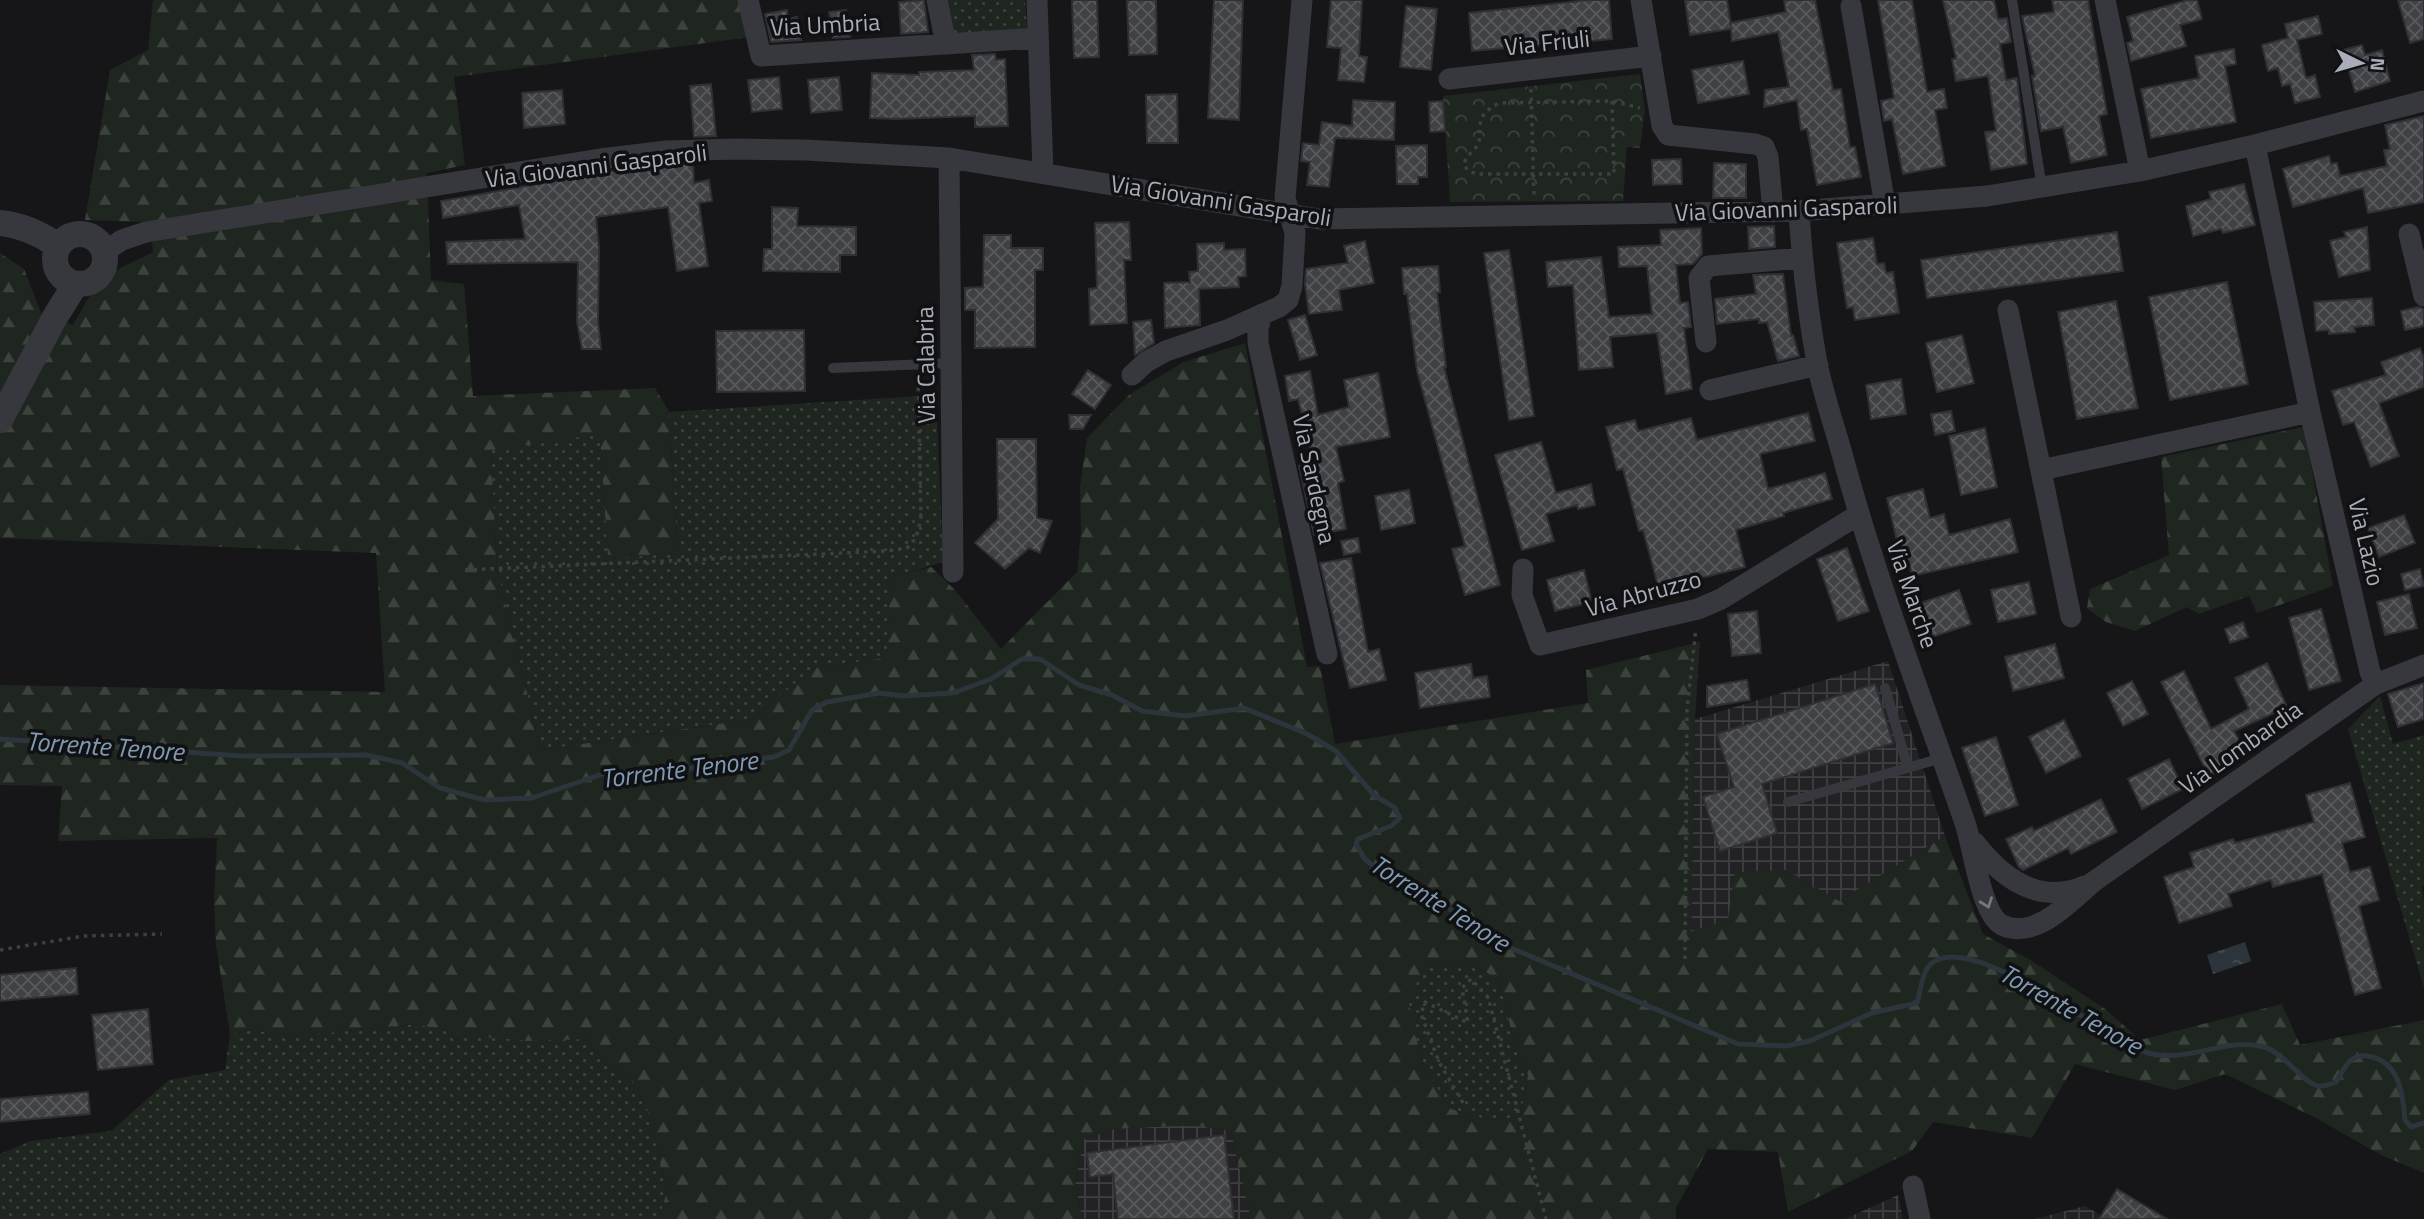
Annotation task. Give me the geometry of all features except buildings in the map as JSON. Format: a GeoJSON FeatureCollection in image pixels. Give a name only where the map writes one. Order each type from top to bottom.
{"type":"FeatureCollection","features":[{"type":"Feature","properties":{"kind":"street","name":"Via Umbria"},"geometry":{"type":"LineString","coordinates":[[748,0],[761,56],[1038,38]]}},
{"type":"Feature","properties":{"kind":"street"},"geometry":{"type":"LineString","coordinates":[[937,0],[946,44]]}},
{"type":"Feature","properties":{"kind":"street"},"geometry":{"type":"LineString","coordinates":[[1037,0],[1043,172]]}},
{"type":"Feature","properties":{"kind":"street"},"geometry":{"type":"LineString","coordinates":[[1132,375],[1146,362],[1166,351],[1279,307],[1288,300],[1295,233],[1285,198],[1302,0]]}},
{"type":"Feature","properties":{"kind":"street"},"geometry":{"type":"LineString","coordinates":[[1641,0],[1662,126],[1668,135],[1764,147],[1768,157],[1773,212]]}},
{"type":"Feature","properties":{"kind":"street"},"geometry":{"type":"LineString","coordinates":[[2105,0],[2140,171]]}},
{"type":"Feature","properties":{"kind":"street"},"geometry":{"type":"LineString","coordinates":[[1851,5],[1885,205]]}},
{"type":"Feature","properties":{"kind":"street","name":"Via Friuli"},"geometry":{"type":"LineString","coordinates":[[1449,79],[1651,57]]}},
{"type":"Feature","properties":{"kind":"street","name":"Via Giovanni Gasparoli"},"geometry":{"type":"LineString","coordinates":[[104,252],[122,240],[146,232],[667,150],[805,150],[949,158],[1320,219],[1799,211],[1987,196],[2140,171],[2255,145],[2424,101]]}},
{"type":"Feature","properties":{"kind":"street","name":"Via Lazio"},"geometry":{"type":"LineString","coordinates":[[2255,145],[2310,412],[2367,659],[2376,684]]}},
{"type":"Feature","properties":{"kind":"street","name":"Via Calabria"},"geometry":{"type":"LineString","coordinates":[[949,158],[953,572]]}},
{"type":"Feature","properties":{"kind":"street","name":"Via Marche"},"geometry":{"type":"LineString","coordinates":[[1799,211],[1802,258],[1818,365],[1858,515],[1969,837],[1986,904],[1993,919],[2003,925],[2017,929],[2032,926],[2051,916],[2093,882]]}},
{"type":"Feature","properties":{"kind":"street"},"geometry":{"type":"LineString","coordinates":[[0,223],[42,235],[58,246]]}},
{"type":"Feature","properties":{"kind":"street"},"geometry":{"type":"LineString","coordinates":[[2409,234],[2424,296]]}},
{"type":"Feature","properties":{"kind":"street"},"geometry":{"type":"LineString","coordinates":[[87,235],[100,244],[104,252],[105,260],[99,275],[93,281],[75,285],[62,277],[57,270],[55,254],[58,246],[71,236],[87,235]]}},
{"type":"Feature","properties":{"kind":"street"},"geometry":{"type":"LineString","coordinates":[[1706,342],[1699,278],[1708,266],[1802,258]]}},
{"type":"Feature","properties":{"kind":"street"},"geometry":{"type":"LineString","coordinates":[[0,420],[75,285]]}},
{"type":"Feature","properties":{"kind":"street"},"geometry":{"type":"LineString","coordinates":[[2008,310],[2071,617]]}},
{"type":"Feature","properties":{"kind":"street","name":"Via Sardegna"},"geometry":{"type":"LineString","coordinates":[[1262,314],[1258,343],[1327,654]]}},
{"type":"Feature","properties":{"kind":"street"},"geometry":{"type":"LineString","coordinates":[[1710,390],[1818,365]]}},
{"type":"Feature","properties":{"kind":"street"},"geometry":{"type":"LineString","coordinates":[[2041,470],[2310,412]]}},
{"type":"Feature","properties":{"kind":"street","name":"Via Abruzzo"},"geometry":{"type":"LineString","coordinates":[[1523,569],[1522,595],[1539,645],[1698,609],[1721,599],[1858,515]]}},
{"type":"Feature","properties":{"kind":"street","name":"Via Lombardia"},"geometry":{"type":"LineString","coordinates":[[2093,882],[2376,684],[2424,665]]}},
{"type":"Feature","properties":{"kind":"street","name":"Via Marche"},"geometry":{"type":"LineString","coordinates":[[1969,837],[1991,864],[2010,879],[2030,889],[2074,891],[2093,882]]}},
{"type":"Feature","properties":{"kind":"street"},"geometry":{"type":"LineString","coordinates":[[1913,1186],[1920,1219]]}},
{"type":"Feature","properties":{"kind":"lane"},"geometry":{"type":"LineString","coordinates":[[2012,0],[2042,188]]}},
{"type":"Feature","properties":{"kind":"lane"},"geometry":{"type":"LineString","coordinates":[[832,368],[951,363]]}},
{"type":"Feature","properties":{"kind":"lane"},"geometry":{"type":"LineString","coordinates":[[1885,688],[1908,768]]}},
{"type":"Feature","properties":{"kind":"lane"},"geometry":{"type":"LineString","coordinates":[[1788,802],[1942,758]]}},
{"type":"Feature","properties":{"kind":"path"},"geometry":{"type":"LineString","coordinates":[[1531,69],[1534,214]]}},
{"type":"Feature","properties":{"kind":"path"},"geometry":{"type":"LineString","coordinates":[[1612,101],[1614,174],[1476,174],[1467,170],[1464,163],[1479,144],[1479,122],[1483,112],[1499,103],[1612,101],[1645,110],[1659,109]]}},
{"type":"Feature","properties":{"kind":"path"},"geometry":{"type":"LineString","coordinates":[[465,570],[873,552],[907,548],[915,538],[921,519],[917,364]]}},
{"type":"Feature","properties":{"kind":"path"},"geometry":{"type":"LineString","coordinates":[[1685,959],[1687,710],[1698,609]]}},
{"type":"Feature","properties":{"kind":"path"},"geometry":{"type":"LineString","coordinates":[[0,950],[85,936],[162,934]]}},
{"type":"Feature","properties":{"kind":"path"},"geometry":{"type":"LineString","coordinates":[[1463,1103],[1439,1062],[1421,1014],[1425,1002],[1468,1023],[1462,988],[1471,979],[1489,997],[1546,1219]]}},
{"type":"Feature","properties":{"kind":"shaded area"},"geometry":{"type":"Polygon","coordinates":[[[1888,661],[1945,836],[1839,901],[1786,870],[1728,920],[1691,932],[1695,719],[1888,661]]]}},
{"type":"Feature","properties":{"kind":"shaded area"},"geometry":{"type":"Polygon","coordinates":[[[1191,1125],[1231,1131],[1251,1219],[1082,1219],[1075,1181],[1084,1139],[1114,1129],[1191,1125]]]}},
{"type":"Feature","properties":{"kind":"shaded area"},"geometry":{"type":"Polygon","coordinates":[[[1898,1195],[1903,1219],[1845,1219],[1898,1195]]]}},
{"type":"Feature","properties":{"kind":"shaded area"},"geometry":{"type":"Polygon","coordinates":[[[2085,1206],[2108,1219],[2035,1219],[2085,1206]]]}},
{"type":"Feature","properties":{"kind":"green space"},"geometry":{"type":"Polygon","coordinates":[[[153,0],[740,0],[750,37],[454,77],[465,165],[427,173],[431,280],[464,284],[473,396],[655,388],[669,412],[678,553],[608,559],[600,434],[491,450],[497,569],[541,750],[753,719],[813,668],[886,658],[891,577],[931,567],[956,591],[1001,649],[1077,572],[1081,532],[1080,486],[1087,438],[1130,394],[1184,362],[1245,343],[1307,667],[1320,666],[1335,744],[1588,703],[1586,670],[1700,642],[1695,719],[1691,932],[1728,919],[1735,872],[1786,870],[1839,901],[1945,836],[1983,934],[2032,961],[2105,1009],[2140,1040],[2282,1004],[2300,1045],[2424,1020],[2424,1173],[2381,1155],[2316,1118],[2225,1074],[2175,1090],[2075,1064],[2032,1138],[1933,1122],[1912,1151],[1788,1212],[1778,1152],[1708,1149],[1676,1208],[1676,1219],[1251,1219],[1231,1131],[1191,1125],[1114,1129],[1084,1139],[1075,1181],[1082,1219],[659,1219],[667,1191],[648,1111],[631,1078],[608,1066],[586,1039],[528,1041],[465,1035],[416,1024],[325,1033],[279,1035],[254,1030],[230,1034],[216,945],[214,903],[217,838],[58,841],[62,786],[0,785],[0,685],[385,692],[376,553],[0,538],[0,253],[24,269],[42,315],[73,325],[100,278],[153,252],[150,222],[85,220],[110,70],[148,50],[153,0]],[[1470,964],[1426,966],[1408,999],[1422,1065],[1451,1109],[1488,1120],[1520,1118],[1528,1075],[1515,1048],[1503,994],[1493,976],[1470,964]]]}},
{"type":"Feature","properties":{"kind":"green space"},"geometry":{"type":"Polygon","coordinates":[[[943,0],[1025,0],[1027,29],[951,36],[943,0]]]}},
{"type":"Feature","properties":{"kind":"green space"},"geometry":{"type":"Polygon","coordinates":[[[1640,74],[1645,110],[1640,148],[1627,147],[1623,201],[1450,202],[1443,96],[1640,74]]]}},
{"type":"Feature","properties":{"kind":"green space"},"geometry":{"type":"Polygon","coordinates":[[[936,395],[943,562],[891,578],[887,658],[813,668],[753,719],[541,750],[497,569],[491,449],[600,433],[608,558],[678,553],[669,412],[936,395]]]}},
{"type":"Feature","properties":{"kind":"green space"},"geometry":{"type":"Polygon","coordinates":[[[2304,427],[2333,586],[2257,613],[2249,596],[2199,614],[2187,607],[2135,631],[2106,622],[2087,608],[2090,589],[2169,555],[2161,457],[2304,427]]]}},
{"type":"Feature","properties":{"kind":"green space"},"geometry":{"type":"Polygon","coordinates":[[[2380,696],[2393,744],[2424,735],[2424,988],[2348,729],[2380,696]]]}},
{"type":"Feature","properties":{"kind":"green space"},"geometry":{"type":"Polygon","coordinates":[[[1470,964],[1493,976],[1503,994],[1515,1048],[1528,1075],[1520,1118],[1488,1120],[1451,1109],[1422,1065],[1407,999],[1426,966],[1470,964]]]}},
{"type":"Feature","properties":{"kind":"green space"},"geometry":{"type":"Polygon","coordinates":[[[416,1024],[500,1037],[586,1039],[608,1066],[631,1078],[648,1111],[667,1191],[659,1219],[0,1219],[0,1154],[31,1141],[111,1131],[169,1080],[225,1070],[230,1034],[254,1030],[279,1035],[325,1033],[416,1024]]]}},
{"type":"Feature","properties":{"kind":"water"},"geometry":{"type":"Polygon","coordinates":[[[2245,942],[2251,961],[2213,974],[2207,955],[2245,942]]]}},
{"type":"Feature","properties":{"kind":"waterway","name":"Torrente Tenore"},"geometry":{"type":"LineString","coordinates":[[0,739],[242,756],[366,755],[402,763],[440,788],[485,800],[532,798],[608,772],[670,771],[774,757],[789,750],[812,710],[827,702],[879,693],[903,696],[953,693],[991,679],[1022,659],[1040,659],[1079,685],[1112,695],[1142,711],[1186,716],[1244,708],[1307,734],[1336,751],[1375,796],[1394,807],[1400,818],[1391,826],[1358,839],[1356,844],[1364,858],[1380,872],[1437,897],[1468,926],[1492,940],[1738,1044],[1786,1046],[1810,1041],[1872,1013],[1917,1003],[1926,970],[1946,957],[1972,960],[2003,972],[2148,1053],[2178,1055],[2236,1045],[2264,1047],[2280,1056],[2308,1081],[2320,1086],[2336,1082],[2354,1058],[2372,1057],[2389,1066],[2394,1073],[2401,1091],[2405,1120],[2411,1127],[2424,1123]]}}]}
